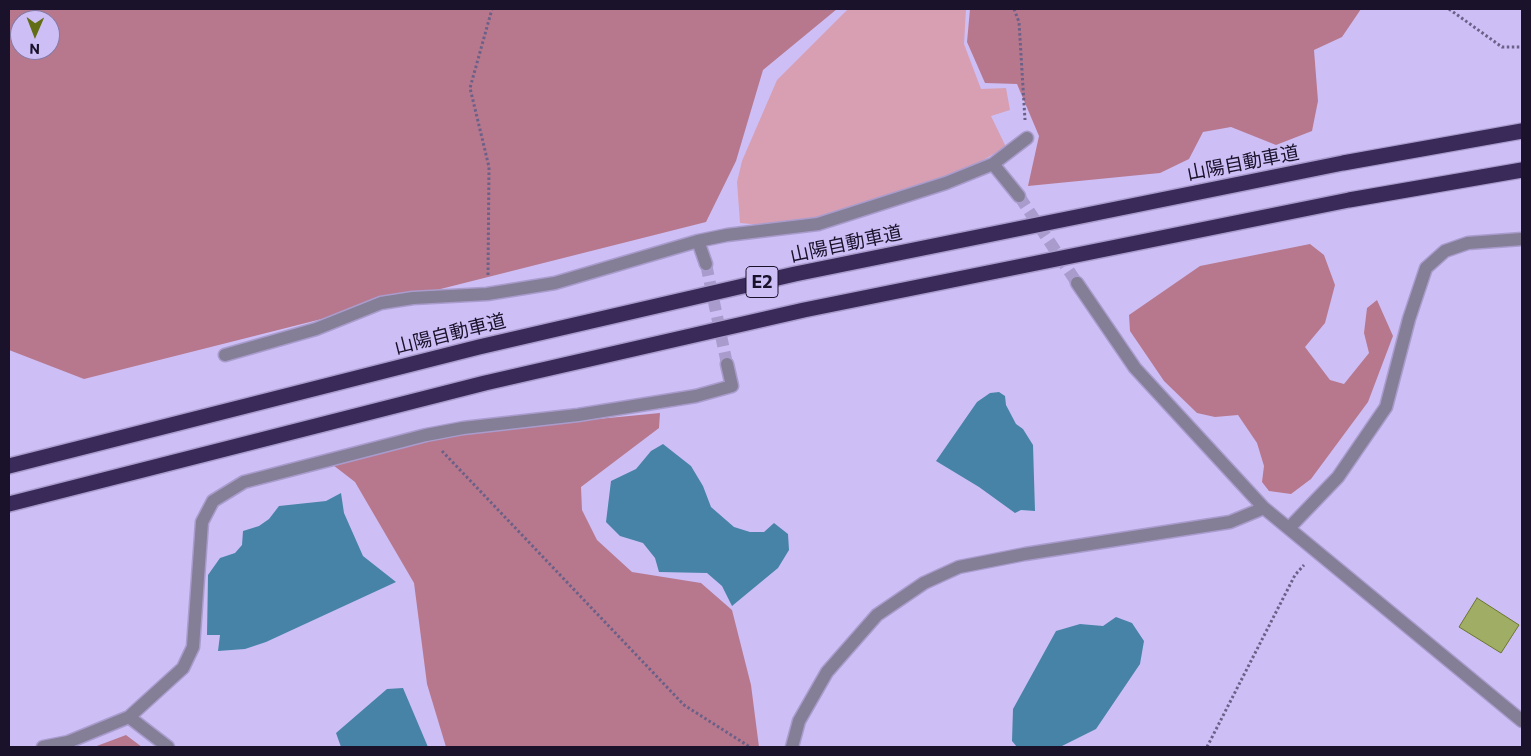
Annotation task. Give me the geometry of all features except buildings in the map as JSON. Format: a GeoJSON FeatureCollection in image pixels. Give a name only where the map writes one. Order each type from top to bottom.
{"type":"FeatureCollection","features":[{"type":"Feature","properties":{"kind":"highway","name":"山陽自動車道"},"geometry":{"type":"LineString","coordinates":[[9,466],[479,347],[795,274],[1343,163],[1522,131]]}},
{"type":"Feature","properties":{"kind":"highway","name":"E2"},"geometry":{"type":"LineString","coordinates":[[9,504],[485,383],[804,310],[1349,200],[1522,170]]}},
{"type":"Feature","properties":{"kind":"street"},"geometry":{"type":"LineString","coordinates":[[225,355],[316,329],[381,303],[412,298],[487,294],[556,283],[698,241],[727,235],[818,224],[946,183],[993,164],[1027,138]]}},
{"type":"Feature","properties":{"kind":"street"},"geometry":{"type":"LineString","coordinates":[[993,164],[1019,196]]}},
{"type":"Feature","properties":{"kind":"street"},"geometry":{"type":"LineString","coordinates":[[1290,528],[1338,477],[1386,407],[1409,319],[1426,268],[1445,251],[1468,243],[1522,239]]}},
{"type":"Feature","properties":{"kind":"street"},"geometry":{"type":"LineString","coordinates":[[698,241],[706,264]]}},
{"type":"Feature","properties":{"kind":"street"},"geometry":{"type":"LineString","coordinates":[[1077,283],[1135,368],[1264,508],[1522,720]]}},
{"type":"Feature","properties":{"kind":"street"},"geometry":{"type":"LineString","coordinates":[[43,747],[68,742],[129,717],[183,668],[193,647],[202,522],[213,501],[244,482],[426,435],[463,428],[578,415],[696,396],[732,386],[728,364]]}},
{"type":"Feature","properties":{"kind":"street"},"geometry":{"type":"LineString","coordinates":[[792,747],[799,722],[827,672],[877,615],[924,583],[959,567],[1025,554],[1230,522],[1264,508]]}},
{"type":"Feature","properties":{"kind":"street"},"geometry":{"type":"LineString","coordinates":[[129,717],[168,747]]}},
{"type":"Feature","properties":{"kind":"path"},"geometry":{"type":"LineString","coordinates":[[487,294],[489,167],[470,88],[492,9]]}},
{"type":"Feature","properties":{"kind":"path"},"geometry":{"type":"LineString","coordinates":[[1014,9],[1019,22],[1027,138]]}},
{"type":"Feature","properties":{"kind":"path"},"geometry":{"type":"LineString","coordinates":[[1449,9],[1502,46],[1522,47]]}},
{"type":"Feature","properties":{"kind":"path"},"geometry":{"type":"LineString","coordinates":[[426,435],[684,704],[750,747]]}},
{"type":"Feature","properties":{"kind":"path"},"geometry":{"type":"LineString","coordinates":[[1207,747],[1295,575],[1317,550]]}},
{"type":"Feature","properties":{"kind":"shaded area"},"geometry":{"type":"Polygon","coordinates":[[[9,9],[837,9],[763,70],[736,161],[706,222],[84,379],[9,350],[9,9]]]}},
{"type":"Feature","properties":{"kind":"shaded area"},"geometry":{"type":"Polygon","coordinates":[[[848,9],[966,9],[964,44],[981,89],[1006,88],[1010,110],[991,116],[1006,147],[962,172],[815,218],[761,225],[740,223],[737,182],[742,161],[777,80],[848,9]]]}},
{"type":"Feature","properties":{"kind":"shaded area"},"geometry":{"type":"Polygon","coordinates":[[[970,9],[1361,9],[1342,37],[1314,50],[1318,101],[1312,131],[1276,145],[1231,127],[1203,132],[1189,159],[1160,173],[1028,186],[1039,136],[1017,84],[985,83],[967,42],[970,9]]]}},
{"type":"Feature","properties":{"kind":"shaded area"},"geometry":{"type":"Polygon","coordinates":[[[1310,244],[1324,255],[1335,285],[1325,323],[1305,347],[1330,380],[1344,384],[1369,353],[1364,333],[1367,308],[1377,300],[1393,336],[1368,402],[1311,479],[1291,494],[1269,491],[1262,482],[1264,466],[1257,443],[1238,415],[1215,417],[1197,413],[1164,381],[1130,331],[1129,315],[1200,266],[1310,244]]]}},
{"type":"Feature","properties":{"kind":"shaded area"},"geometry":{"type":"Polygon","coordinates":[[[660,413],[659,428],[581,487],[582,510],[597,540],[632,572],[701,583],[732,610],[751,685],[759,747],[446,747],[427,684],[414,583],[355,482],[333,465],[417,440],[463,432],[660,413]]]}},
{"type":"Feature","properties":{"kind":"shaded area"},"geometry":{"type":"Polygon","coordinates":[[[126,735],[142,747],[94,747],[126,735]]]}},
{"type":"Feature","properties":{"kind":"water"},"geometry":{"type":"Polygon","coordinates":[[[999,392],[1005,396],[1006,405],[1016,424],[1023,429],[1033,445],[1035,511],[1021,510],[1015,513],[979,487],[936,461],[977,402],[990,393],[999,392]]]}},
{"type":"Feature","properties":{"kind":"water"},"geometry":{"type":"Polygon","coordinates":[[[663,444],[691,466],[703,486],[711,507],[734,527],[750,532],[764,532],[774,523],[788,534],[789,550],[778,568],[732,606],[722,586],[707,573],[659,572],[655,558],[643,543],[620,536],[606,522],[611,481],[636,469],[651,451],[663,444]]]}},
{"type":"Feature","properties":{"kind":"water"},"geometry":{"type":"Polygon","coordinates":[[[341,493],[344,513],[363,556],[396,582],[266,642],[245,649],[218,651],[220,635],[207,635],[208,575],[220,558],[235,553],[242,545],[243,531],[259,526],[269,519],[279,506],[326,501],[341,493]]]}},
{"type":"Feature","properties":{"kind":"water"},"geometry":{"type":"Polygon","coordinates":[[[1116,617],[1132,623],[1144,641],[1140,664],[1096,729],[1060,747],[1017,747],[1012,741],[1013,709],[1056,631],[1080,624],[1103,626],[1116,617]]]}},
{"type":"Feature","properties":{"kind":"water"},"geometry":{"type":"Polygon","coordinates":[[[403,688],[428,747],[341,747],[336,733],[387,689],[403,688]]]}},
{"type":"Feature","properties":{"kind":"tunnel"},"geometry":{"type":"LineString","coordinates":[[1019,196],[1077,283]]}},
{"type":"Feature","properties":{"kind":"tunnel"},"geometry":{"type":"LineString","coordinates":[[706,264],[727,364]]}}]}
